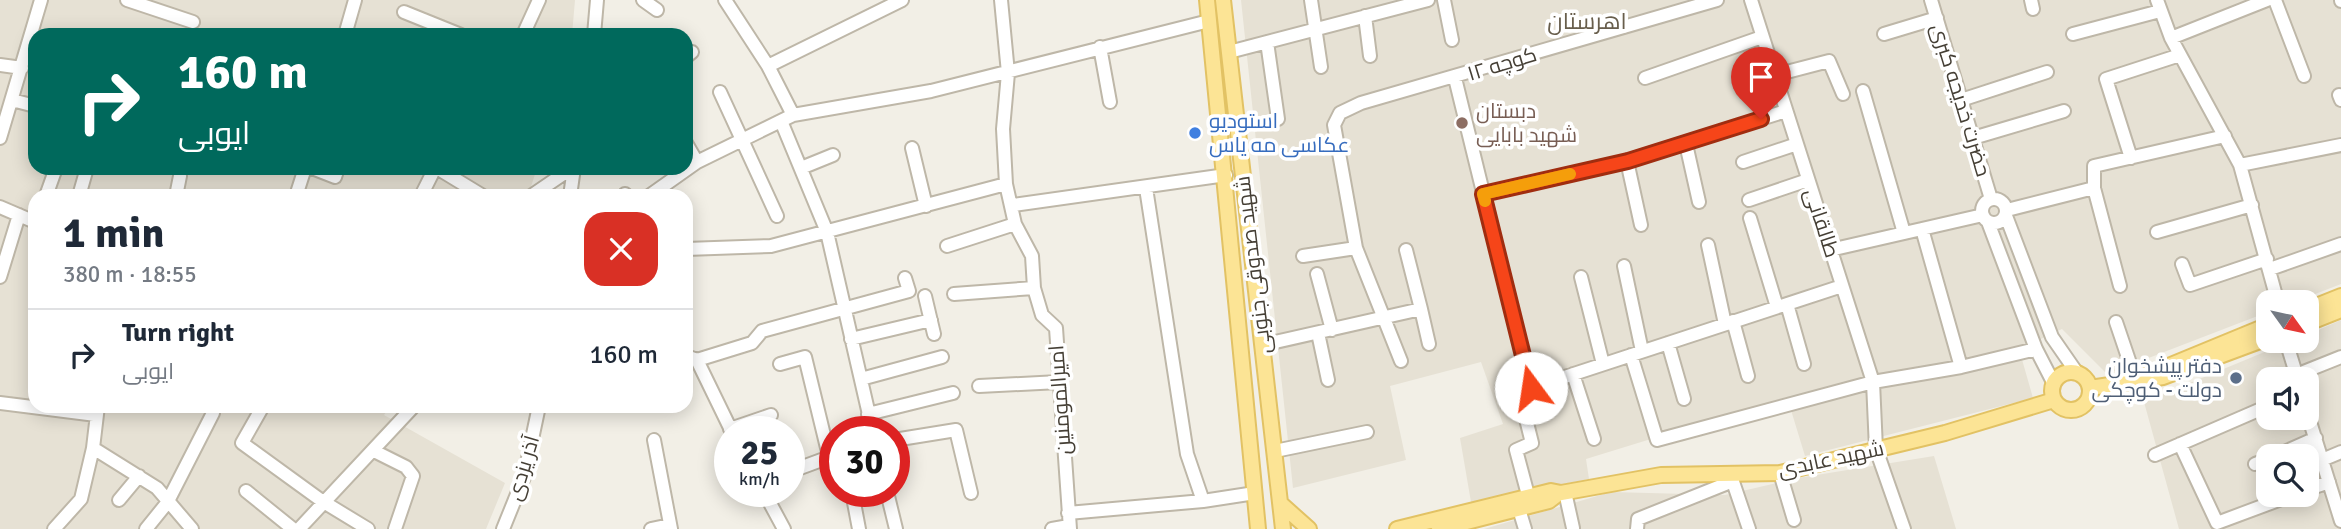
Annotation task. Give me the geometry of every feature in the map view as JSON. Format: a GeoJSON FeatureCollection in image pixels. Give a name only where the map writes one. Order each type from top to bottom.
{"type":"FeatureCollection","features":[{"type":"Feature","properties":{"kind":"main road","name":"شهید صدوقی جنوبی"},"geometry":{"type":"LineString","coordinates":[[1207,0],[1226,175],[1258,529]]}},
{"type":"Feature","properties":{"kind":"main road","name":"شهید صدوقی جنوبی"},"geometry":{"type":"LineString","coordinates":[[1223,0],[1283,529]]}},
{"type":"Feature","properties":{"kind":"main road"},"geometry":{"type":"LineString","coordinates":[[1219,115],[1235,114]]}},
{"type":"Feature","properties":{"kind":"main road"},"geometry":{"type":"LineString","coordinates":[[2319,305],[2341,296]]}},
{"type":"Feature","properties":{"kind":"main road"},"geometry":{"type":"LineString","coordinates":[[2319,319],[2341,310]]}},
{"type":"Feature","properties":{"kind":"main road"},"geometry":{"type":"LineString","coordinates":[[2136,381],[2256,331]]}},
{"type":"Feature","properties":{"kind":"main road"},"geometry":{"type":"LineString","coordinates":[[2090,388],[2163,377],[2256,343]]}},
{"type":"Feature","properties":{"kind":"main road"},"geometry":{"type":"LineString","coordinates":[[2077,373],[2085,377],[2090,388],[2088,400],[2074,410],[2063,408],[2054,400],[2054,384],[2063,374],[2077,373]]}},
{"type":"Feature","properties":{"kind":"main road","name":"شهید عابدی"},"geometry":{"type":"LineString","coordinates":[[1441,526],[1528,495],[1551,491],[1563,492],[1661,475],[1732,477],[1780,472],[1945,433],[2054,400]]}},
{"type":"Feature","properties":{"kind":"main road","name":"شهید عابدی"},"geometry":{"type":"LineString","coordinates":[[1397,529],[1441,526],[1519,509],[1549,501],[1563,492]]}},
{"type":"Feature","properties":{"kind":"main road"},"geometry":{"type":"LineString","coordinates":[[1281,504],[1309,529]]}},
{"type":"Feature","properties":{"kind":"street"},"geometry":{"type":"LineString","coordinates":[[33,28],[41,0]]}},
{"type":"Feature","properties":{"kind":"street"},"geometry":{"type":"LineString","coordinates":[[127,0],[193,22]]}},
{"type":"Feature","properties":{"kind":"street"},"geometry":{"type":"LineString","coordinates":[[347,28],[355,0]]}},
{"type":"Feature","properties":{"kind":"street"},"geometry":{"type":"LineString","coordinates":[[526,28],[539,0]]}},
{"type":"Feature","properties":{"kind":"street"},"geometry":{"type":"LineString","coordinates":[[595,28],[597,0]]}},
{"type":"Feature","properties":{"kind":"street"},"geometry":{"type":"LineString","coordinates":[[643,0],[657,10]]}},
{"type":"Feature","properties":{"kind":"street"},"geometry":{"type":"LineString","coordinates":[[725,0],[768,66],[787,118],[800,168],[827,232],[868,414],[953,393]]}},
{"type":"Feature","properties":{"kind":"street"},"geometry":{"type":"LineString","coordinates":[[768,66],[886,4],[902,0]]}},
{"type":"Feature","properties":{"kind":"street","name":"امیرالمومنین"},"geometry":{"type":"LineString","coordinates":[[1001,0],[1008,73],[1003,129],[1006,184],[1013,205],[1015,224],[1032,256],[1034,288],[1042,315],[1056,328],[1069,523]]}},
{"type":"Feature","properties":{"kind":"street"},"geometry":{"type":"LineString","coordinates":[[1311,0],[1321,67]]}},
{"type":"Feature","properties":{"kind":"street"},"geometry":{"type":"LineString","coordinates":[[1228,52],[1428,0]]}},
{"type":"Feature","properties":{"kind":"street"},"geometry":{"type":"LineString","coordinates":[[1444,0],[1452,40]]}},
{"type":"Feature","properties":{"kind":"street","name":"کوچه ۱۲"},"geometry":{"type":"LineString","coordinates":[[1356,248],[1334,125],[1340,113],[1361,103],[1455,79],[1717,0]]}},
{"type":"Feature","properties":{"kind":"street","name":"طالقانی"},"geometry":{"type":"LineString","coordinates":[[1751,0],[1873,382],[1876,449],[1904,529]]}},
{"type":"Feature","properties":{"kind":"street","name":"حضرت خدیجه کبری"},"geometry":{"type":"LineString","coordinates":[[1931,0],[1992,199]]}},
{"type":"Feature","properties":{"kind":"street"},"geometry":{"type":"LineString","coordinates":[[2171,37],[2267,0]]}},
{"type":"Feature","properties":{"kind":"street"},"geometry":{"type":"LineString","coordinates":[[2275,0],[2304,76]]}},
{"type":"Feature","properties":{"kind":"street"},"geometry":{"type":"LineString","coordinates":[[2073,34],[2158,3],[2180,55],[2240,165],[2275,290]]}},
{"type":"Feature","properties":{"kind":"street"},"geometry":{"type":"LineString","coordinates":[[404,12],[444,28]]}},
{"type":"Feature","properties":{"kind":"street"},"geometry":{"type":"LineString","coordinates":[[1365,16],[1370,56]]}},
{"type":"Feature","properties":{"kind":"street"},"geometry":{"type":"LineString","coordinates":[[1884,34],[1937,18]]}},
{"type":"Feature","properties":{"kind":"street"},"geometry":{"type":"LineString","coordinates":[[693,165],[787,118],[932,91],[1209,21]]}},
{"type":"Feature","properties":{"kind":"street"},"geometry":{"type":"LineString","coordinates":[[1645,78],[1762,37]]}},
{"type":"Feature","properties":{"kind":"street"},"geometry":{"type":"LineString","coordinates":[[1267,42],[1279,119]]}},
{"type":"Feature","properties":{"kind":"street"},"geometry":{"type":"LineString","coordinates":[[0,138],[28,47]]}},
{"type":"Feature","properties":{"kind":"street"},"geometry":{"type":"LineString","coordinates":[[1100,47],[1110,102]]}},
{"type":"Feature","properties":{"kind":"street"},"geometry":{"type":"LineString","coordinates":[[2131,158],[2106,79],[2180,55]]}},
{"type":"Feature","properties":{"kind":"street"},"geometry":{"type":"LineString","coordinates":[[1775,75],[1829,61],[1843,93]]}},
{"type":"Feature","properties":{"kind":"street"},"geometry":{"type":"LineString","coordinates":[[0,65],[22,68]]}},
{"type":"Feature","properties":{"kind":"street"},"geometry":{"type":"LineString","coordinates":[[1961,100],[2047,72]]}},
{"type":"Feature","properties":{"kind":"street"},"geometry":{"type":"LineString","coordinates":[[1455,79],[1531,388]]}},
{"type":"Feature","properties":{"kind":"street"},"geometry":{"type":"LineString","coordinates":[[1863,91],[1904,233]]}},
{"type":"Feature","properties":{"kind":"street"},"geometry":{"type":"LineString","coordinates":[[720,92],[777,216]]}},
{"type":"Feature","properties":{"kind":"street"},"geometry":{"type":"LineString","coordinates":[[12,100],[28,104]]}},
{"type":"Feature","properties":{"kind":"street"},"geometry":{"type":"LineString","coordinates":[[1483,194],[1628,161],[1786,111]]}},
{"type":"Feature","properties":{"kind":"street"},"geometry":{"type":"LineString","coordinates":[[1973,138],[2064,111]]}},
{"type":"Feature","properties":{"kind":"street"},"geometry":{"type":"LineString","coordinates":[[2120,286],[2094,188],[2094,166],[2225,136]]}},
{"type":"Feature","properties":{"kind":"street"},"geometry":{"type":"LineString","coordinates":[[1686,144],[1699,202]]}},
{"type":"Feature","properties":{"kind":"street"},"geometry":{"type":"LineString","coordinates":[[1743,162],[1797,144]]}},
{"type":"Feature","properties":{"kind":"street"},"geometry":{"type":"LineString","coordinates":[[2240,165],[2341,145]]}},
{"type":"Feature","properties":{"kind":"street"},"geometry":{"type":"LineString","coordinates":[[912,148],[926,206]]}},
{"type":"Feature","properties":{"kind":"street"},"geometry":{"type":"LineString","coordinates":[[693,155],[697,162]]}},
{"type":"Feature","properties":{"kind":"street"},"geometry":{"type":"LineString","coordinates":[[800,168],[833,155]]}},
{"type":"Feature","properties":{"kind":"street"},"geometry":{"type":"LineString","coordinates":[[1628,161],[1641,225]]}},
{"type":"Feature","properties":{"kind":"street"},"geometry":{"type":"LineString","coordinates":[[448,175],[471,189]]}},
{"type":"Feature","properties":{"kind":"street"},"geometry":{"type":"LineString","coordinates":[[542,189],[562,175]]}},
{"type":"Feature","properties":{"kind":"street"},"geometry":{"type":"LineString","coordinates":[[659,189],[679,175]]}},
{"type":"Feature","properties":{"kind":"street"},"geometry":{"type":"LineString","coordinates":[[1013,205],[1226,175]]}},
{"type":"Feature","properties":{"kind":"street"},"geometry":{"type":"LineString","coordinates":[[177,189],[180,176]]}},
{"type":"Feature","properties":{"kind":"street"},"geometry":{"type":"LineString","coordinates":[[1749,200],[1808,180]]}},
{"type":"Feature","properties":{"kind":"street"},"geometry":{"type":"LineString","coordinates":[[693,249],[771,246],[1006,184]]}},
{"type":"Feature","properties":{"kind":"street"},"geometry":{"type":"LineString","coordinates":[[1146,188],[1187,454],[1203,501]]}},
{"type":"Feature","properties":{"kind":"street"},"geometry":{"type":"LineString","coordinates":[[1830,250],[1922,229],[1985,219],[1998,223],[2006,213],[2094,188]]}},
{"type":"Feature","properties":{"kind":"street"},"geometry":{"type":"LineString","coordinates":[[2054,384],[2036,349],[1985,219],[1983,205],[1992,199],[2002,201],[2052,337],[2077,373]]}},
{"type":"Feature","properties":{"kind":"street"},"geometry":{"type":"LineString","coordinates":[[2157,232],[2252,205]]}},
{"type":"Feature","properties":{"kind":"street"},"geometry":{"type":"LineString","coordinates":[[0,207],[28,219]]}},
{"type":"Feature","properties":{"kind":"street"},"geometry":{"type":"LineString","coordinates":[[0,277],[19,215]]}},
{"type":"Feature","properties":{"kind":"street"},"geometry":{"type":"LineString","coordinates":[[1750,218],[1804,364]]}},
{"type":"Feature","properties":{"kind":"street"},"geometry":{"type":"LineString","coordinates":[[947,246],[1015,224]]}},
{"type":"Feature","properties":{"kind":"street"},"geometry":{"type":"LineString","coordinates":[[1922,229],[1961,367]]}},
{"type":"Feature","properties":{"kind":"street"},"geometry":{"type":"LineString","coordinates":[[2182,264],[2190,285],[2341,244]]}},
{"type":"Feature","properties":{"kind":"street"},"geometry":{"type":"LineString","coordinates":[[1708,245],[1729,323],[1748,376]]}},
{"type":"Feature","properties":{"kind":"street"},"geometry":{"type":"LineString","coordinates":[[1303,256],[1356,248],[1401,361]]}},
{"type":"Feature","properties":{"kind":"street"},"geometry":{"type":"LineString","coordinates":[[1406,250],[1429,344]]}},
{"type":"Feature","properties":{"kind":"street"},"geometry":{"type":"LineString","coordinates":[[1624,266],[1637,353],[1657,440],[1873,382],[1961,367],[2036,349]]}},
{"type":"Feature","properties":{"kind":"street"},"geometry":{"type":"LineString","coordinates":[[1317,274],[1332,330]]}},
{"type":"Feature","properties":{"kind":"street"},"geometry":{"type":"LineString","coordinates":[[1581,277],[1603,364]]}},
{"type":"Feature","properties":{"kind":"street"},"geometry":{"type":"LineString","coordinates":[[693,358],[752,343],[762,331],[909,291],[905,278]]}},
{"type":"Feature","properties":{"kind":"street"},"geometry":{"type":"LineString","coordinates":[[1528,495],[1516,450],[1532,443],[1520,395],[1531,388],[1842,286]]}},
{"type":"Feature","properties":{"kind":"street"},"geometry":{"type":"LineString","coordinates":[[954,294],[1034,288]]}},
{"type":"Feature","properties":{"kind":"street"},"geometry":{"type":"LineString","coordinates":[[925,296],[934,334]]}},
{"type":"Feature","properties":{"kind":"street"},"geometry":{"type":"LineString","coordinates":[[1262,345],[1421,309]]}},
{"type":"Feature","properties":{"kind":"street"},"geometry":{"type":"LineString","coordinates":[[851,340],[931,320]]}},
{"type":"Feature","properties":{"kind":"street"},"geometry":{"type":"LineString","coordinates":[[2116,322],[2136,381]]}},
{"type":"Feature","properties":{"kind":"street"},"geometry":{"type":"LineString","coordinates":[[1318,333],[1328,380]]}},
{"type":"Feature","properties":{"kind":"street"},"geometry":{"type":"LineString","coordinates":[[1668,343],[1684,399]]}},
{"type":"Feature","properties":{"kind":"street"},"geometry":{"type":"LineString","coordinates":[[2043,363],[2054,363],[2061,352]]}},
{"type":"Feature","properties":{"kind":"street"},"geometry":{"type":"LineString","coordinates":[[780,365],[805,357],[821,416]]}},
{"type":"Feature","properties":{"kind":"street"},"geometry":{"type":"LineString","coordinates":[[861,379],[942,357]]}},
{"type":"Feature","properties":{"kind":"street"},"geometry":{"type":"LineString","coordinates":[[2319,367],[2341,357]]}},
{"type":"Feature","properties":{"kind":"street"},"geometry":{"type":"LineString","coordinates":[[693,360],[723,416]]}},
{"type":"Feature","properties":{"kind":"street"},"geometry":{"type":"LineString","coordinates":[[1573,374],[1594,439]]}},
{"type":"Feature","properties":{"kind":"street"},"geometry":{"type":"LineString","coordinates":[[979,386],[1059,382]]}},
{"type":"Feature","properties":{"kind":"street"},"geometry":{"type":"LineString","coordinates":[[0,403],[28,406]]}},
{"type":"Feature","properties":{"kind":"street"},"geometry":{"type":"LineString","coordinates":[[2155,456],[2256,411]]}},
{"type":"Feature","properties":{"kind":"street"},"geometry":{"type":"LineString","coordinates":[[54,529],[81,499],[93,448],[97,413]]}},
{"type":"Feature","properties":{"kind":"street"},"geometry":{"type":"LineString","coordinates":[[146,529],[167,503],[213,413]]}},
{"type":"Feature","properties":{"kind":"street"},"geometry":{"type":"LineString","coordinates":[[259,413],[242,443],[322,501],[368,529]]}},
{"type":"Feature","properties":{"kind":"street"},"geometry":{"type":"LineString","coordinates":[[246,491],[296,529],[407,413]]}},
{"type":"Feature","properties":{"kind":"street","name":"آذر یزدی"},"geometry":{"type":"LineString","coordinates":[[503,529],[524,477],[538,413]]}},
{"type":"Feature","properties":{"kind":"street"},"geometry":{"type":"LineString","coordinates":[[910,437],[956,430],[971,493]]}},
{"type":"Feature","properties":{"kind":"street"},"geometry":{"type":"LineString","coordinates":[[2313,430],[2341,520]]}},
{"type":"Feature","properties":{"kind":"street"},"geometry":{"type":"LineString","coordinates":[[1275,451],[1367,432]]}},
{"type":"Feature","properties":{"kind":"street"},"geometry":{"type":"LineString","coordinates":[[2302,444],[2316,438]]}},
{"type":"Feature","properties":{"kind":"street"},"geometry":{"type":"LineString","coordinates":[[651,529],[671,527],[654,440]]}},
{"type":"Feature","properties":{"kind":"street"},"geometry":{"type":"LineString","coordinates":[[2180,444],[2218,526],[2263,507]]}},
{"type":"Feature","properties":{"kind":"street"},"geometry":{"type":"LineString","coordinates":[[93,448],[157,488],[188,528]]}},
{"type":"Feature","properties":{"kind":"street"},"geometry":{"type":"LineString","coordinates":[[374,450],[406,467],[413,476],[395,529]]}},
{"type":"Feature","properties":{"kind":"street"},"geometry":{"type":"LineString","coordinates":[[2322,460],[2341,452]]}},
{"type":"Feature","properties":{"kind":"street"},"geometry":{"type":"LineString","coordinates":[[1780,472],[1794,520]]}},
{"type":"Feature","properties":{"kind":"street"},"geometry":{"type":"LineString","coordinates":[[119,500],[139,476]]}},
{"type":"Feature","properties":{"kind":"street"},"geometry":{"type":"LineString","coordinates":[[1637,529],[1639,519],[1732,477],[1749,529]]}},
{"type":"Feature","properties":{"kind":"street"},"geometry":{"type":"LineString","coordinates":[[2319,485],[2329,482]]}},
{"type":"Feature","properties":{"kind":"street"},"geometry":{"type":"LineString","coordinates":[[1563,492],[1573,528]]}},
{"type":"Feature","properties":{"kind":"street"},"geometry":{"type":"LineString","coordinates":[[1052,529],[1069,523],[1255,493]]}},
{"type":"Feature","properties":{"kind":"street"},"geometry":{"type":"LineString","coordinates":[[771,507],[781,528]]}},
{"type":"Feature","properties":{"kind":"street"},"geometry":{"type":"LineString","coordinates":[[854,507],[859,529]]}},
{"type":"Feature","properties":{"kind":"street"},"geometry":{"type":"LineString","coordinates":[[891,507],[896,529]]}},
{"type":"Feature","properties":{"kind":"street"},"geometry":{"type":"LineString","coordinates":[[1519,509],[1525,529]]}},
{"type":"Feature","properties":{"kind":"shaded area"},"geometry":{"type":"Polygon","coordinates":[[[0,0],[575,0],[573,28],[28,28],[28,175],[535,175],[530,189],[28,189],[28,413],[385,413],[384,415],[505,483],[486,529],[0,529],[0,0]]]}},
{"type":"Feature","properties":{"kind":"shaded area"},"geometry":{"type":"Polygon","coordinates":[[[1241,0],[2341,0],[2341,284],[2319,293],[2319,290],[2256,290],[2256,317],[2107,374],[2062,329],[2019,349],[2033,398],[1805,456],[1787,397],[1586,459],[1589,479],[1471,502],[1460,438],[1503,424],[1481,362],[1390,386],[1406,460],[1293,488],[1241,0]]]}},
{"type":"Feature","properties":{"kind":"shaded area"},"geometry":{"type":"Polygon","coordinates":[[[2341,320],[2341,529],[2179,529],[2144,402],[2260,354],[2319,354],[2319,330],[2341,320]]]}},
{"type":"Feature","properties":{"kind":"shaded area"},"geometry":{"type":"Polygon","coordinates":[[[1934,456],[1956,529],[1484,529],[1611,492],[1725,495],[1798,478],[1934,456]]]}},
{"type":"Feature","properties":{"kind":"slow traffic"},"geometry":{"type":"LineString","coordinates":[[1485,201],[1483,194],[1570,174]]}},
{"type":"Feature","properties":{"kind":"place","name":"دبستان شهید بابایی"},"geometry":{"type":"Point","coordinates":[1462,123]}},
{"type":"Feature","properties":{"kind":"place","name":"استودیو عکاسی مه یاس"},"geometry":{"type":"Point","coordinates":[1195,133]}},
{"type":"Feature","properties":{"kind":"place","name":"دفتر پیشخوان دولت - کوچکی"},"geometry":{"type":"Point","coordinates":[2236,378]}},
{"type":"Feature","properties":{"kind":"district","name":"اهرستان"},"geometry":{"type":"Point","coordinates":[1587,21]}},
{"type":"Feature","properties":{"kind":"route"},"geometry":{"type":"LineString","coordinates":[[1531,388],[1483,194],[1628,161],[1761,119]]}}]}
